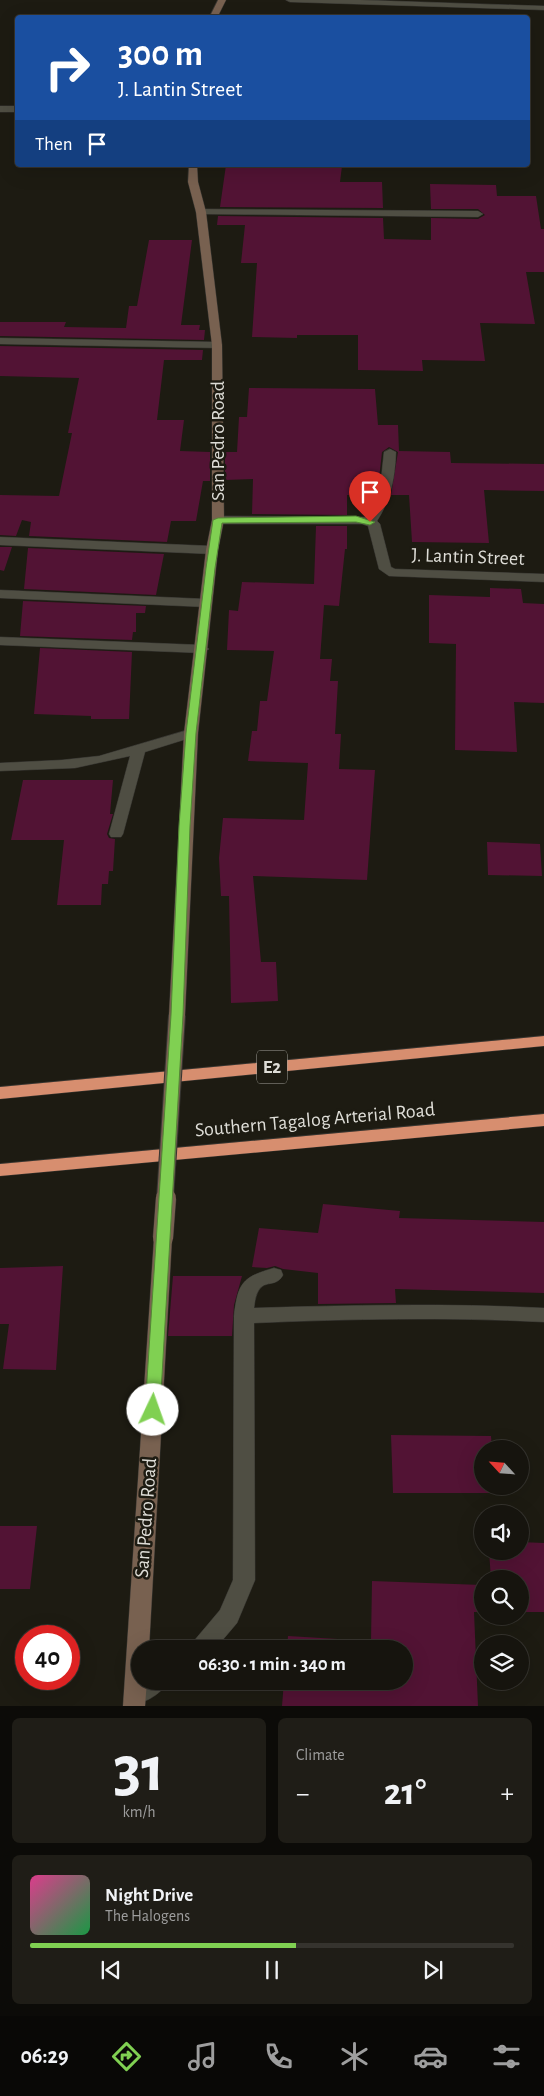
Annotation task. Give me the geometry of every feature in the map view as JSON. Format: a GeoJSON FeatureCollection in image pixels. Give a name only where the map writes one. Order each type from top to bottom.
{"type":"FeatureCollection","features":[{"type":"Feature","properties":{"kind":"highway","name":"E2"},"geometry":{"type":"LineString","coordinates":[[0,1093],[544,1041]]}},
{"type":"Feature","properties":{"kind":"highway","name":"Southern Tagalog Arterial Road"},"geometry":{"type":"LineString","coordinates":[[0,1170],[544,1120]]}},
{"type":"Feature","properties":{"kind":"street"},"geometry":{"type":"LineString","coordinates":[[214,15],[222,0]]}},
{"type":"Feature","properties":{"kind":"street"},"geometry":{"type":"LineString","coordinates":[[290,0],[544,8]]}},
{"type":"Feature","properties":{"kind":"street"},"geometry":{"type":"LineString","coordinates":[[0,110],[15,109]]}},
{"type":"Feature","properties":{"kind":"street","name":"San Pedro Road"},"geometry":{"type":"LineString","coordinates":[[135,1702],[177,1015],[191,733],[212,550],[218,520],[217,345],[201,212],[193,182],[193,167]]}},
{"type":"Feature","properties":{"kind":"street"},"geometry":{"type":"LineString","coordinates":[[201,212],[478,214]]}},
{"type":"Feature","properties":{"kind":"street"},"geometry":{"type":"LineString","coordinates":[[0,341],[217,345]]}},
{"type":"Feature","properties":{"kind":"street"},"geometry":{"type":"LineString","coordinates":[[218,520],[356,519],[370,522],[383,502],[389,477],[390,452]]}},
{"type":"Feature","properties":{"kind":"street","name":"J. Lantin Street"},"geometry":{"type":"LineString","coordinates":[[370,522],[376,527],[385,569],[393,573],[544,578]]}},
{"type":"Feature","properties":{"kind":"street"},"geometry":{"type":"LineString","coordinates":[[0,541],[212,550]]}},
{"type":"Feature","properties":{"kind":"street"},"geometry":{"type":"LineString","coordinates":[[0,594],[206,603]]}},
{"type":"Feature","properties":{"kind":"street"},"geometry":{"type":"LineString","coordinates":[[0,641],[202,649]]}},
{"type":"Feature","properties":{"kind":"street"},"geometry":{"type":"LineString","coordinates":[[0,766],[52,765],[98,760],[139,750],[191,733]]}},
{"type":"Feature","properties":{"kind":"street"},"geometry":{"type":"LineString","coordinates":[[116,834],[139,750]]}},
{"type":"Feature","properties":{"kind":"street"},"geometry":{"type":"LineString","coordinates":[[209,1640],[229,1616],[244,1580],[244,1316],[247,1290],[255,1280],[274,1275]]}},
{"type":"Feature","properties":{"kind":"street"},"geometry":{"type":"LineString","coordinates":[[244,1316],[344,1312],[490,1312],[544,1315]]}},
{"type":"Feature","properties":{"kind":"street"},"geometry":{"type":"LineString","coordinates":[[135,1702],[148,1690]]}},
{"type":"Feature","properties":{"kind":"building"},"geometry":{"type":"Polygon","coordinates":[[[226,167],[342,167],[340,182],[382,182],[383,208],[220,207],[226,167]]]}},
{"type":"Feature","properties":{"kind":"building"},"geometry":{"type":"Polygon","coordinates":[[[430,184],[496,185],[497,196],[536,196],[541,229],[544,229],[544,272],[526,272],[535,324],[480,323],[485,361],[422,360],[423,371],[358,370],[358,335],[297,335],[297,338],[252,337],[257,263],[241,263],[245,225],[217,225],[218,216],[383,218],[384,239],[431,240],[431,218],[478,219],[485,215],[478,209],[431,209],[430,184]]]}},
{"type":"Feature","properties":{"kind":"building"},"geometry":{"type":"Polygon","coordinates":[[[149,240],[192,240],[181,325],[200,325],[199,330],[205,330],[204,340],[0,336],[0,322],[66,322],[64,327],[126,328],[129,306],[137,306],[149,240]]]}},
{"type":"Feature","properties":{"kind":"building"},"geometry":{"type":"Polygon","coordinates":[[[0,346],[203,350],[202,360],[164,360],[157,420],[184,420],[180,451],[210,452],[210,481],[203,481],[196,521],[171,521],[167,542],[29,536],[31,522],[22,520],[16,536],[0,535],[0,495],[59,496],[72,433],[68,433],[79,378],[0,376],[0,346]]]}},
{"type":"Feature","properties":{"kind":"building"},"geometry":{"type":"Polygon","coordinates":[[[249,388],[375,389],[378,425],[398,425],[399,451],[450,452],[451,463],[544,464],[544,491],[484,490],[489,543],[412,542],[409,495],[391,495],[398,452],[389,447],[382,452],[378,488],[375,495],[347,495],[347,515],[252,514],[253,479],[225,480],[225,452],[237,452],[239,417],[247,417],[249,388]]]}},
{"type":"Feature","properties":{"kind":"building"},"geometry":{"type":"Polygon","coordinates":[[[316,526],[347,526],[347,549],[345,549],[339,606],[324,605],[320,659],[332,659],[330,681],[338,681],[335,734],[341,734],[339,769],[375,770],[367,880],[253,876],[261,962],[276,962],[278,1001],[231,1003],[229,896],[221,896],[219,858],[223,818],[304,820],[308,763],[248,761],[252,731],[257,731],[260,701],[267,701],[274,651],[227,650],[229,610],[238,611],[242,582],[314,584],[316,526]]]}},
{"type":"Feature","properties":{"kind":"building"},"geometry":{"type":"Polygon","coordinates":[[[0,547],[12,547],[4,571],[0,570],[0,547]]]}},
{"type":"Feature","properties":{"kind":"building"},"geometry":{"type":"Polygon","coordinates":[[[28,548],[164,554],[156,595],[24,589],[28,548]]]}},
{"type":"Feature","properties":{"kind":"building"},"geometry":{"type":"Polygon","coordinates":[[[490,588],[521,589],[523,603],[544,604],[544,703],[514,702],[517,752],[455,750],[456,644],[429,643],[429,595],[490,597],[490,588]]]}},
{"type":"Feature","properties":{"kind":"building"},"geometry":{"type":"Polygon","coordinates":[[[23,601],[146,606],[145,613],[136,613],[136,632],[133,632],[132,640],[20,636],[23,601]]]}},
{"type":"Feature","properties":{"kind":"building"},"geometry":{"type":"Polygon","coordinates":[[[40,648],[132,652],[129,719],[91,719],[91,716],[34,714],[40,648]]]}},
{"type":"Feature","properties":{"kind":"building"},"geometry":{"type":"Polygon","coordinates":[[[23,780],[113,780],[110,814],[113,814],[107,834],[109,838],[115,839],[113,871],[109,871],[108,884],[102,884],[101,905],[57,905],[64,840],[11,840],[23,780]]]}},
{"type":"Feature","properties":{"kind":"building"},"geometry":{"type":"Polygon","coordinates":[[[487,842],[540,844],[542,876],[488,875],[487,842]]]}},
{"type":"Feature","properties":{"kind":"building"},"geometry":{"type":"Polygon","coordinates":[[[323,1204],[400,1211],[399,1218],[544,1222],[544,1293],[395,1289],[396,1303],[318,1304],[318,1273],[283,1269],[275,1266],[267,1268],[252,1267],[259,1228],[318,1233],[323,1204]]]}},
{"type":"Feature","properties":{"kind":"building"},"geometry":{"type":"Polygon","coordinates":[[[63,1266],[56,1370],[3,1369],[9,1324],[0,1324],[0,1268],[63,1266]]]}},
{"type":"Feature","properties":{"kind":"building"},"geometry":{"type":"Polygon","coordinates":[[[173,1276],[242,1276],[234,1305],[232,1336],[168,1336],[173,1276]]]}},
{"type":"Feature","properties":{"kind":"building"},"geometry":{"type":"Polygon","coordinates":[[[391,1435],[491,1436],[491,1440],[474,1440],[474,1493],[393,1493],[391,1435]]]}},
{"type":"Feature","properties":{"kind":"building"},"geometry":{"type":"Polygon","coordinates":[[[0,1526],[37,1526],[30,1589],[0,1589],[0,1526]]]}},
{"type":"Feature","properties":{"kind":"building"},"geometry":{"type":"Polygon","coordinates":[[[529,1542],[544,1543],[544,1612],[529,1612],[529,1570],[490,1570],[490,1560],[529,1560],[529,1542]]]}},
{"type":"Feature","properties":{"kind":"building"},"geometry":{"type":"Polygon","coordinates":[[[372,1581],[474,1585],[474,1690],[477,1690],[478,1706],[282,1706],[283,1690],[413,1690],[413,1640],[371,1640],[372,1581]]]}},
{"type":"Feature","properties":{"kind":"building"},"geometry":{"type":"Polygon","coordinates":[[[288,1636],[354,1640],[288,1640],[288,1636]]]}},
{"type":"Feature","properties":{"kind":"route"},"geometry":{"type":"LineString","coordinates":[[153,1410],[177,1015],[191,733],[212,550],[218,520],[356,519],[370,522]]}}]}
